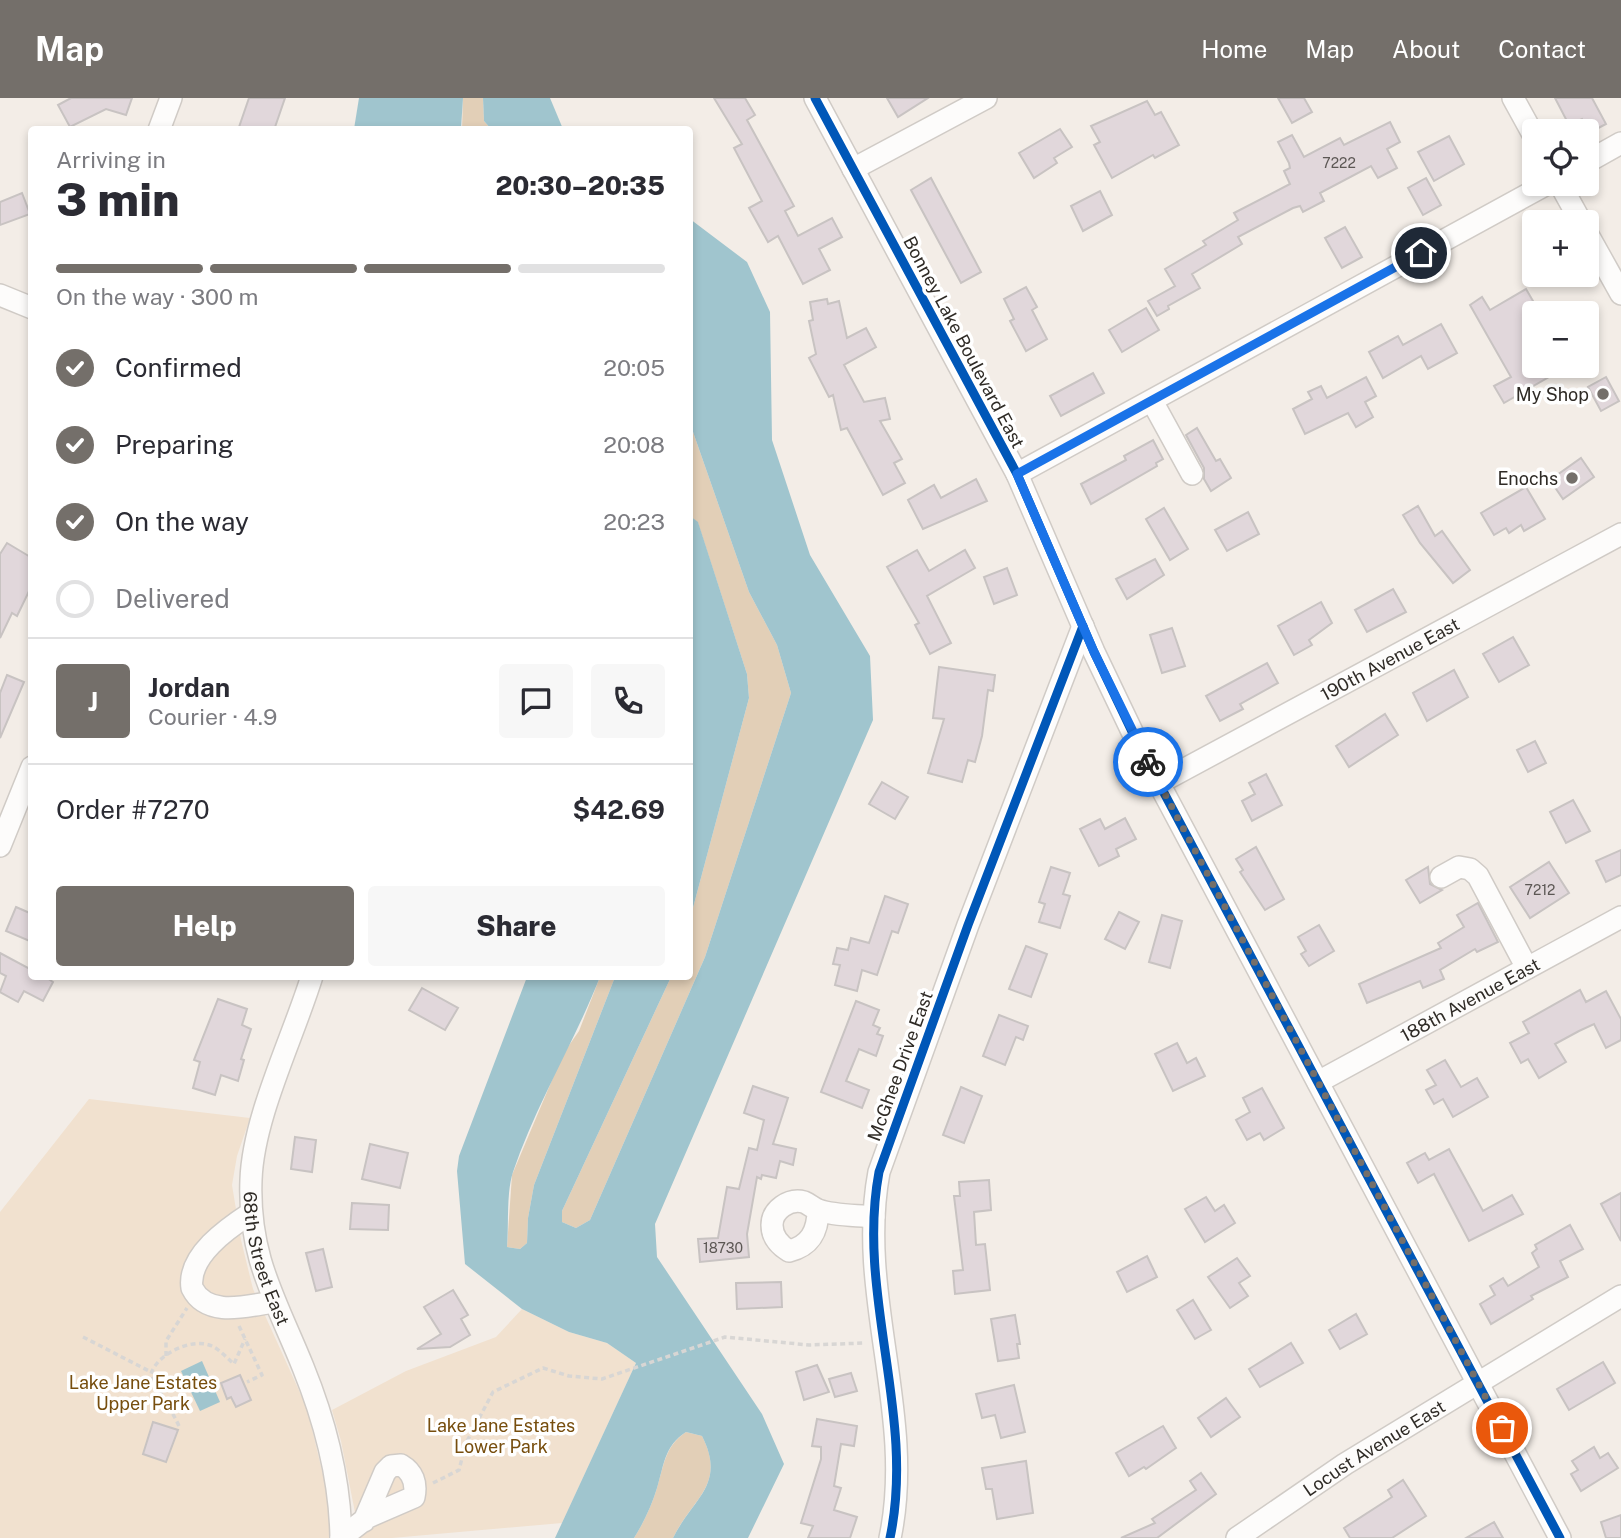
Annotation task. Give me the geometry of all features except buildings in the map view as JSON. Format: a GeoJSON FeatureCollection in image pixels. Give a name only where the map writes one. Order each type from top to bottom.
{"type":"FeatureCollection","features":[{"type":"Feature","properties":{"kind":"street"},"geometry":{"type":"LineString","coordinates":[[160,126],[171,98]]}},
{"type":"Feature","properties":{"kind":"street","name":"Bonney Lake Boulevard East"},"geometry":{"type":"LineString","coordinates":[[815,98],[1017,474],[1119,706],[1560,1538]]}},
{"type":"Feature","properties":{"kind":"street"},"geometry":{"type":"LineString","coordinates":[[853,169],[986,98]]}},
{"type":"Feature","properties":{"kind":"street"},"geometry":{"type":"LineString","coordinates":[[1513,98],[1525,119]]}},
{"type":"Feature","properties":{"kind":"street"},"geometry":{"type":"LineString","coordinates":[[1599,155],[1621,143]]}},
{"type":"Feature","properties":{"kind":"street"},"geometry":{"type":"LineString","coordinates":[[1017,474],[1525,196]]}},
{"type":"Feature","properties":{"kind":"street"},"geometry":{"type":"LineString","coordinates":[[1599,255],[1621,294]]}},
{"type":"Feature","properties":{"kind":"street"},"geometry":{"type":"LineString","coordinates":[[0,295],[28,306]]}},
{"type":"Feature","properties":{"kind":"street"},"geometry":{"type":"LineString","coordinates":[[1152,401],[1192,474]]}},
{"type":"Feature","properties":{"kind":"street","name":"190th Avenue East"},"geometry":{"type":"LineString","coordinates":[[1159,783],[1621,534]]}},
{"type":"Feature","properties":{"kind":"street","name":"McGhee Drive East"},"geometry":{"type":"LineString","coordinates":[[890,1538],[899,1455],[874,1251],[877,1184],[887,1148],[1083,626]]}},
{"type":"Feature","properties":{"kind":"street"},"geometry":{"type":"LineString","coordinates":[[0,846],[28,776]]}},
{"type":"Feature","properties":{"kind":"street"},"geometry":{"type":"LineString","coordinates":[[1441,877],[1459,867],[1470,869],[1478,876],[1527,968]]}},
{"type":"Feature","properties":{"kind":"street","name":"188th Avenue East"},"geometry":{"type":"LineString","coordinates":[[1318,1082],[1621,917]]}},
{"type":"Feature","properties":{"kind":"street","name":"68th Street East"},"geometry":{"type":"LineString","coordinates":[[311,980],[256,1142],[251,1179],[251,1213],[261,1271],[303,1367],[325,1431],[337,1487],[341,1538]]}},
{"type":"Feature","properties":{"kind":"street"},"geometry":{"type":"LineString","coordinates":[[818,1210],[874,1217]]}},
{"type":"Feature","properties":{"kind":"street"},"geometry":{"type":"LineString","coordinates":[[251,1213],[219,1234],[194,1270],[191,1282],[196,1295],[203,1302],[232,1309],[273,1302]]}},
{"type":"Feature","properties":{"kind":"street","name":"Locust Avenue East"},"geometry":{"type":"LineString","coordinates":[[1237,1538],[1345,1464],[1621,1296]]}},
{"type":"Feature","properties":{"kind":"street"},"geometry":{"type":"LineString","coordinates":[[341,1538],[364,1521],[409,1502],[415,1491],[409,1470],[401,1465],[391,1466],[377,1486],[364,1521]]}},
{"type":"Feature","properties":{"kind":"path"},"geometry":{"type":"LineString","coordinates":[[166,1356],[166,1341],[196,1295]]}},
{"type":"Feature","properties":{"kind":"path"},"geometry":{"type":"LineString","coordinates":[[232,1309],[262,1375],[247,1382]]}},
{"type":"Feature","properties":{"kind":"path"},"geometry":{"type":"LineString","coordinates":[[83,1337],[152,1372],[160,1394],[167,1399],[179,1426]]}},
{"type":"Feature","properties":{"kind":"path"},"geometry":{"type":"LineString","coordinates":[[415,1491],[459,1470],[466,1443],[493,1392],[543,1368],[585,1380],[622,1374],[725,1337],[809,1345],[884,1342]]}},
{"type":"Feature","properties":{"kind":"path"},"geometry":{"type":"LineString","coordinates":[[152,1372],[158,1361],[166,1356],[188,1345],[201,1343],[215,1348],[234,1364],[245,1339]]}},
{"type":"Feature","properties":{"kind":"green space","name":"Lake Jane Estates Upper Park"},"geometry":{"type":"Polygon","coordinates":[[[89,1099],[250,1118],[237,1156],[232,1185],[241,1240],[253,1289],[307,1408],[328,1496],[331,1538],[0,1538],[0,1212],[89,1099]]]}},
{"type":"Feature","properties":{"kind":"green space","name":"Lake Jane Estates Lower Park"},"geometry":{"type":"Polygon","coordinates":[[[522,1309],[569,1332],[607,1343],[636,1363],[562,1523],[392,1538],[360,1538],[341,1441],[332,1410],[406,1371],[496,1337],[522,1309]]]}},
{"type":"Feature","properties":{"kind":"shaded area"},"geometry":{"type":"Polygon","coordinates":[[[463,98],[483,98],[484,121],[488,126],[462,126],[463,98]]]}},
{"type":"Feature","properties":{"kind":"shaded area"},"geometry":{"type":"Polygon","coordinates":[[[693,432],[749,592],[777,645],[791,693],[705,957],[590,1220],[576,1228],[562,1222],[562,1211],[670,980],[693,980],[693,908],[749,698],[747,674],[698,523],[693,519],[693,432]]]}},
{"type":"Feature","properties":{"kind":"shaded area"},"geometry":{"type":"Polygon","coordinates":[[[599,980],[614,980],[534,1185],[527,1243],[520,1249],[507,1247],[512,1175],[563,1054],[579,1031],[599,980]]]}},
{"type":"Feature","properties":{"kind":"shaded area"},"geometry":{"type":"Polygon","coordinates":[[[686,1432],[702,1436],[709,1453],[711,1467],[704,1490],[673,1538],[634,1538],[653,1501],[669,1450],[686,1432]]]}},
{"type":"Feature","properties":{"kind":"water"},"geometry":{"type":"Polygon","coordinates":[[[359,98],[463,98],[461,126],[354,126],[359,98]]]}},
{"type":"Feature","properties":{"kind":"water"},"geometry":{"type":"Polygon","coordinates":[[[483,98],[550,98],[562,126],[488,126],[484,121],[483,98]]]}},
{"type":"Feature","properties":{"kind":"water"},"geometry":{"type":"Polygon","coordinates":[[[693,221],[747,262],[770,312],[772,440],[810,555],[870,656],[873,720],[655,1224],[657,1257],[762,1414],[784,1464],[748,1538],[673,1538],[704,1491],[711,1467],[702,1436],[686,1432],[669,1450],[653,1501],[634,1538],[555,1538],[636,1363],[607,1343],[569,1332],[522,1309],[465,1264],[457,1171],[459,1156],[526,980],[599,980],[533,1122],[513,1172],[507,1247],[520,1249],[527,1243],[534,1185],[614,980],[670,980],[562,1211],[562,1222],[576,1228],[590,1220],[705,957],[791,693],[777,645],[749,592],[693,432],[693,221]]]}},
{"type":"Feature","properties":{"kind":"water"},"geometry":{"type":"Polygon","coordinates":[[[693,518],[698,522],[747,674],[749,698],[693,908],[693,518]]]}},
{"type":"Feature","properties":{"kind":"water"},"geometry":{"type":"Polygon","coordinates":[[[202,1361],[220,1402],[200,1411],[181,1371],[202,1361]]]}},
{"type":"Feature","properties":{"kind":"cycle path"},"geometry":{"type":"LineString","coordinates":[[815,98],[1017,474],[1094,652],[1138,744],[1560,1538]]}},
{"type":"Feature","properties":{"kind":"cycle path"},"geometry":{"type":"LineString","coordinates":[[890,1538],[896,1492],[896,1446],[875,1264],[874,1218],[879,1172],[968,925],[1083,626]]}},
{"type":"Feature","properties":{"kind":"way so far"},"geometry":{"type":"LineString","coordinates":[[1148,762],[1502,1428]]}},
{"type":"Feature","properties":{"kind":"place","name":"My Shop"},"geometry":{"type":"Point","coordinates":[1603,394]}},
{"type":"Feature","properties":{"kind":"place","name":"Enochs"},"geometry":{"type":"Point","coordinates":[1572,478]}},
{"type":"Feature","properties":{"kind":"route"},"geometry":{"type":"LineString","coordinates":[[1148,762],[1094,652],[1017,474],[1421,253]]}}]}
